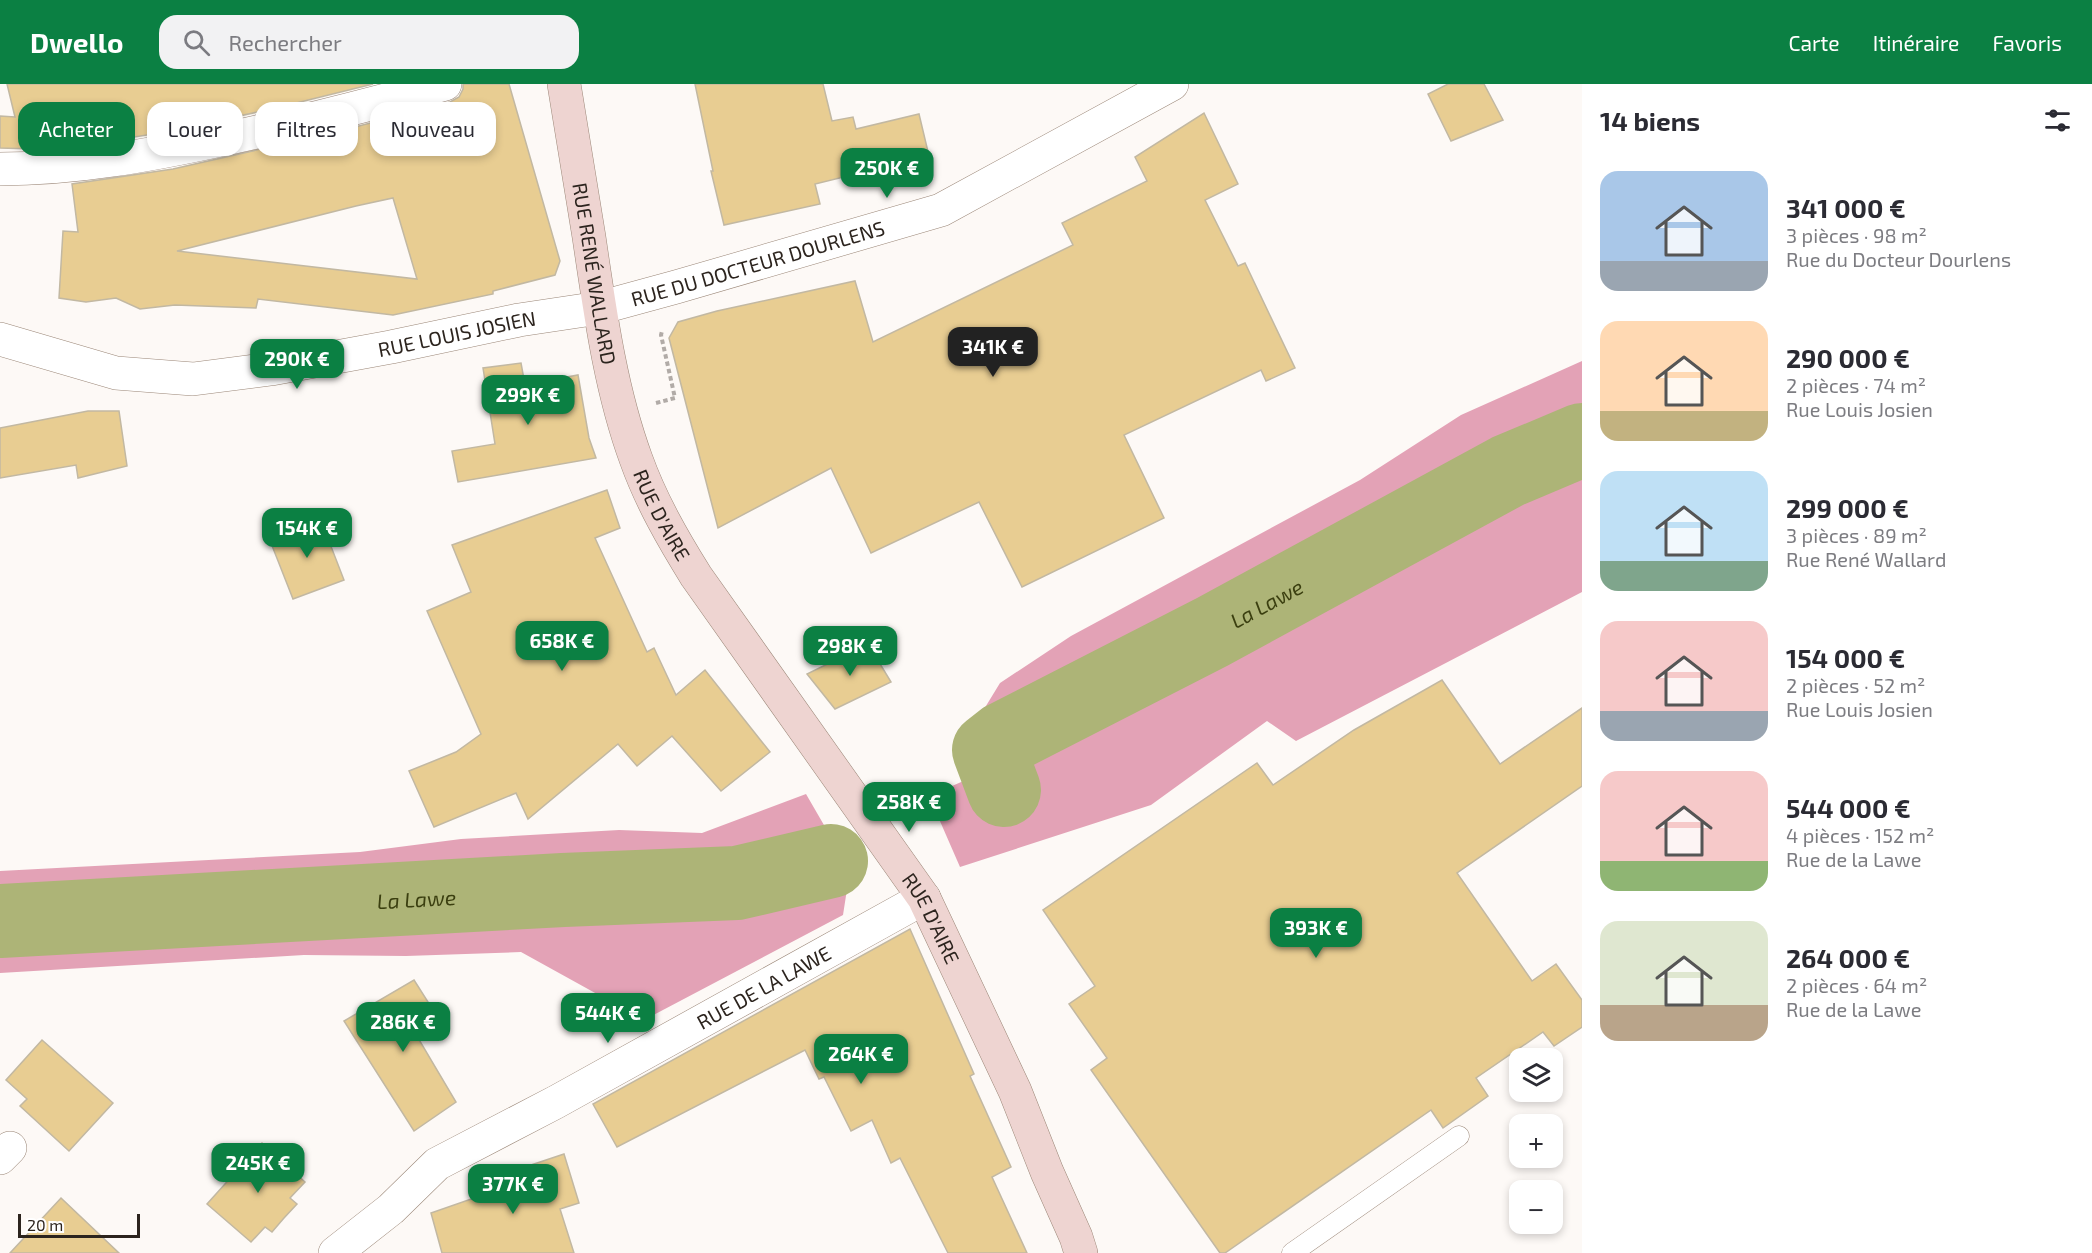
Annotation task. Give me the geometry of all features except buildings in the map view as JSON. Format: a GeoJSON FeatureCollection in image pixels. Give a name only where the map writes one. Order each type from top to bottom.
{"type":"FeatureCollection","features":[{"type":"Feature","properties":{"kind":"main road","name":"RUE RENÉ WALLARD"},"geometry":{"type":"LineString","coordinates":[[564,84],[599,308],[621,411],[636,460]]}},
{"type":"Feature","properties":{"kind":"main road","name":"RUE D'AIRE"},"geometry":{"type":"LineString","coordinates":[[636,460],[664,524],[696,576],[924,898],[1015,1091],[1081,1253]]}},
{"type":"Feature","properties":{"kind":"street"},"geometry":{"type":"LineString","coordinates":[[0,169],[43,169],[151,155],[326,117],[445,84]]}},
{"type":"Feature","properties":{"kind":"street","name":"RUE DU DOCTEUR DOURLENS"},"geometry":{"type":"LineString","coordinates":[[599,308],[941,210],[1172,84]]}},
{"type":"Feature","properties":{"kind":"street","name":"RUE LOUIS JOSIEN"},"geometry":{"type":"LineString","coordinates":[[0,339],[116,373],[193,379],[271,369],[519,320],[599,308]]}},
{"type":"Feature","properties":{"kind":"street","name":"RUE DE LA LAWE"},"geometry":{"type":"LineString","coordinates":[[335,1253],[391,1209],[437,1164],[566,1096],[924,898]]}},
{"type":"Feature","properties":{"kind":"lane"},"geometry":{"type":"LineString","coordinates":[[1292,1253],[1459,1136]]}},
{"type":"Feature","properties":{"kind":"path"},"geometry":{"type":"LineString","coordinates":[[621,411],[675,398],[661,335],[676,287]]}},
{"type":"Feature","properties":{"kind":"shaded area"},"geometry":{"type":"Polygon","coordinates":[[[1582,361],[1582,592],[1296,741],[1267,721],[1151,805],[960,867],[929,796],[998,766],[978,719],[1000,683],[1071,636],[1360,480],[1461,415],[1582,361]]]}},
{"type":"Feature","properties":{"kind":"shaded area"},"geometry":{"type":"Polygon","coordinates":[[[806,794],[850,870],[843,915],[644,1020],[521,952],[406,956],[304,955],[0,973],[0,871],[360,852],[461,839],[619,830],[702,833],[806,794]]]}},
{"type":"Feature","properties":{"kind":"waterway","name":"La Lawe"},"geometry":{"type":"LineString","coordinates":[[1004,790],[989,750],[1003,739],[1212,632],[1508,471],[1582,440]]}},
{"type":"Feature","properties":{"kind":"waterway","name":"La Lawe"},"geometry":{"type":"LineString","coordinates":[[0,921],[563,890],[737,883],[831,861]]}}]}
